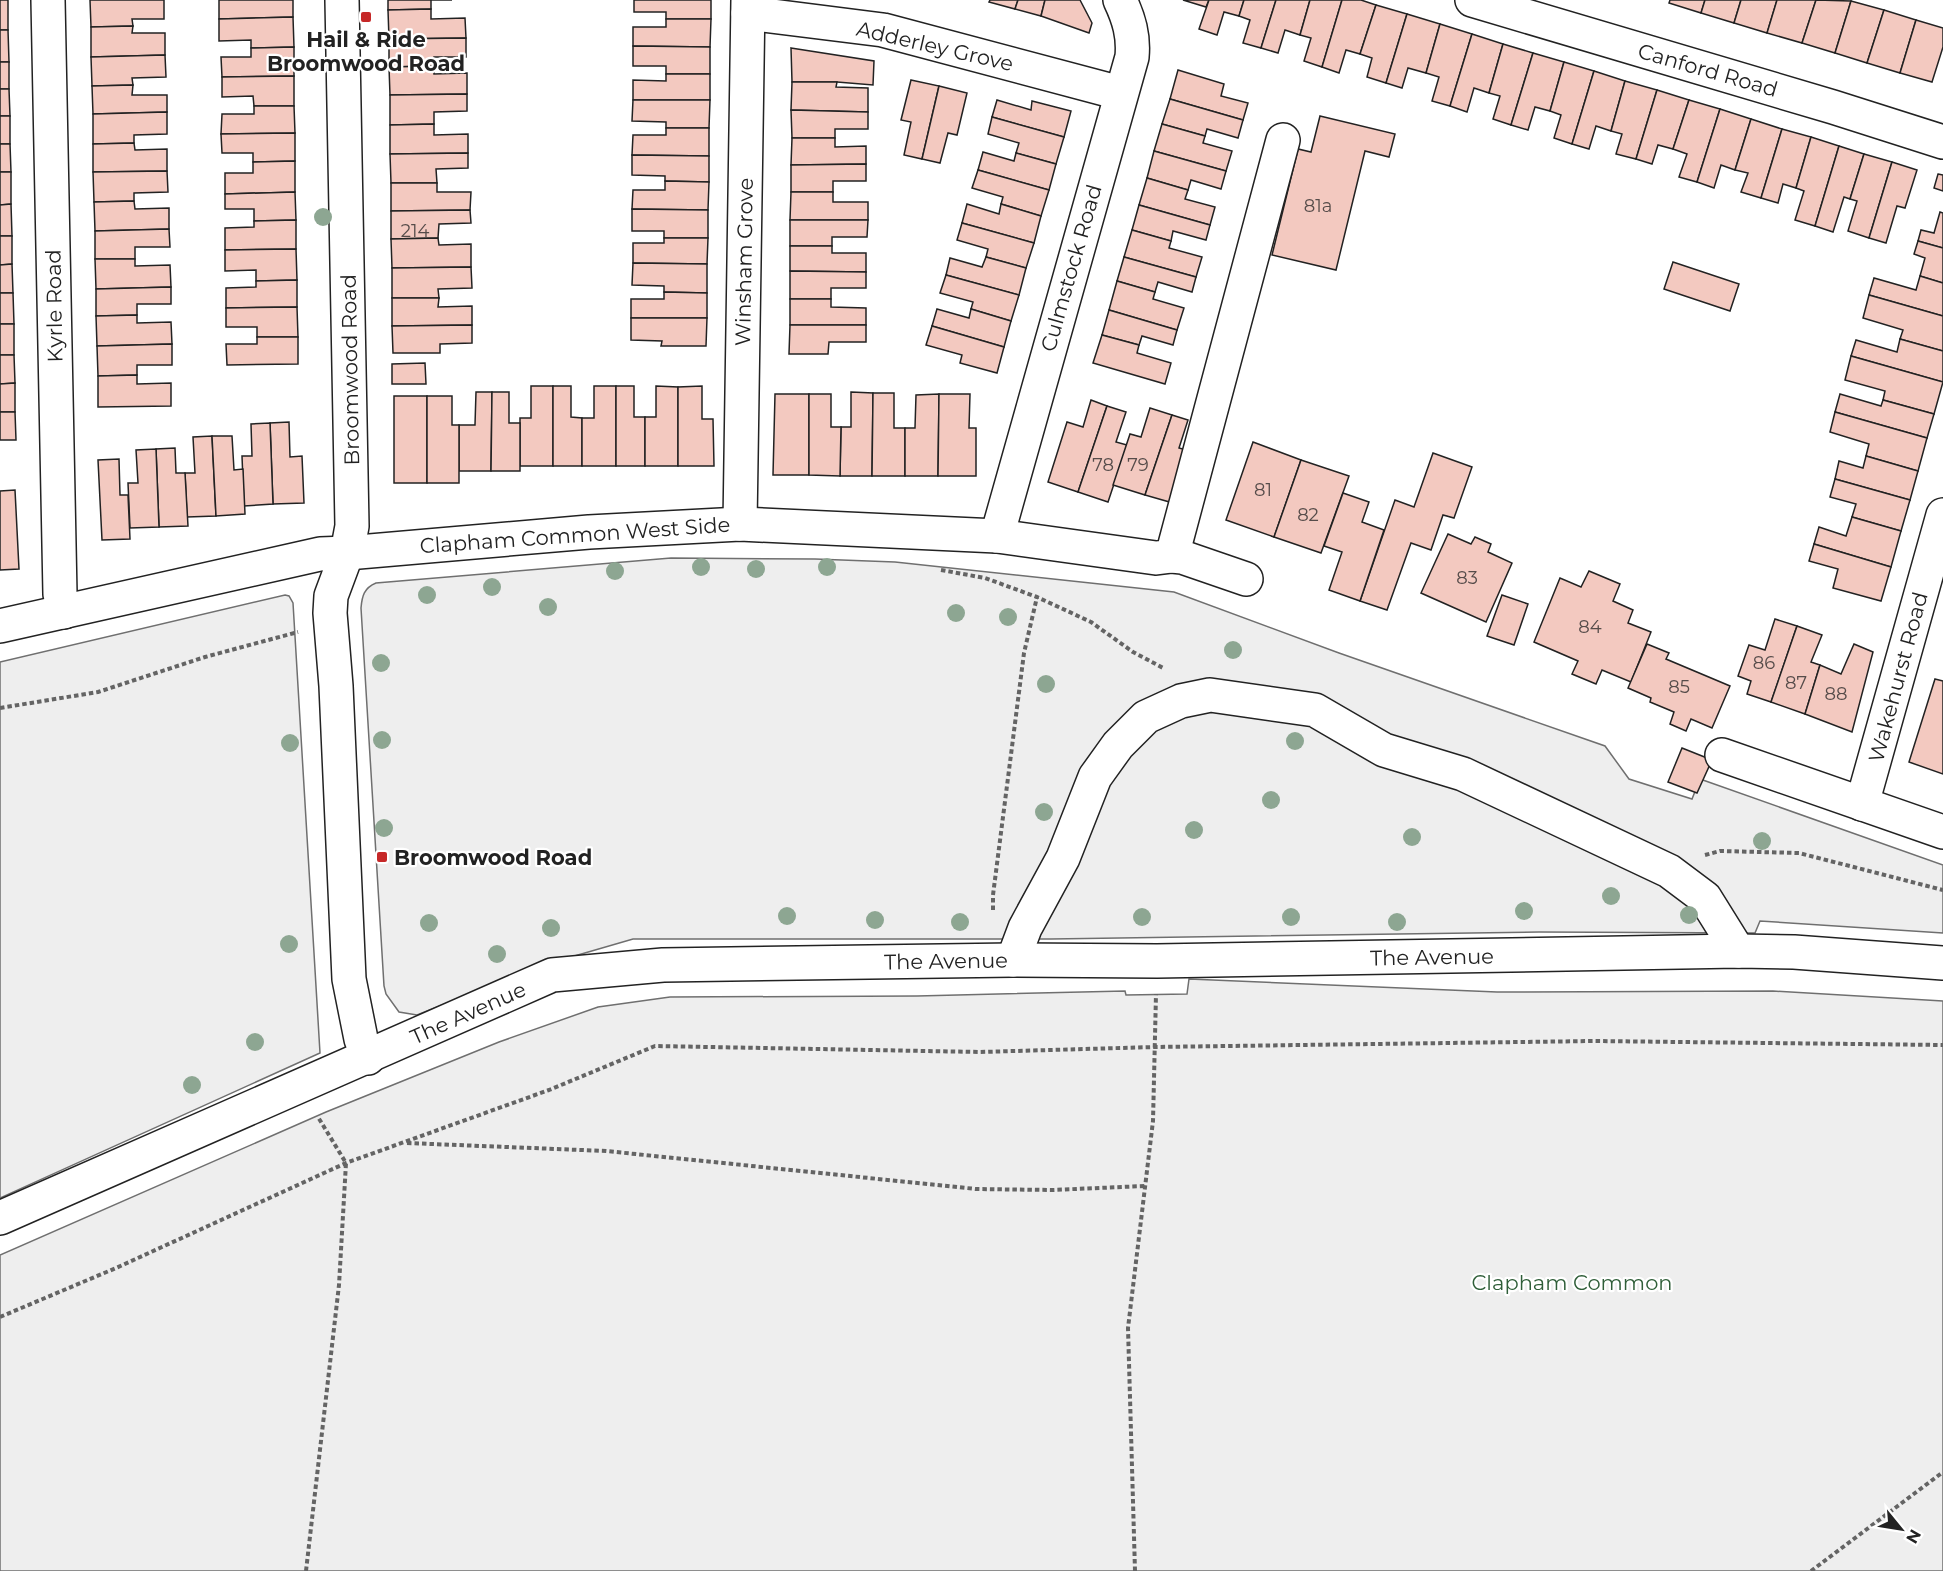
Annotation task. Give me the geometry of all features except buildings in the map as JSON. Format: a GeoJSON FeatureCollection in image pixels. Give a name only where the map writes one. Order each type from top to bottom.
{"type":"FeatureCollection","features":[{"type":"Feature","properties":{"kind":"main road","name":"Kyrle Road"},"geometry":{"type":"LineString","coordinates":[[48,0],[60,594],[64,612]]}},
{"type":"Feature","properties":{"kind":"main road","name":"Broomwood Road"},"geometry":{"type":"LineString","coordinates":[[342,0],[352,526],[347,553],[331,596],[330,613],[336,686],[349,979],[361,1039],[368,1058]]}},
{"type":"Feature","properties":{"kind":"main road","name":"Culmstock Road"},"geometry":{"type":"LineString","coordinates":[[997,536],[1132,57],[1133,43],[1130,26],[1120,0]]}},
{"type":"Feature","properties":{"kind":"main road","name":"Canford Road"},"geometry":{"type":"LineString","coordinates":[[1472,0],[1943,142]]}},
{"type":"Feature","properties":{"kind":"main road","name":"Adderley Grove"},"geometry":{"type":"LineString","coordinates":[[748,6],[883,30],[1120,93]]}},
{"type":"Feature","properties":{"kind":"main road","name":"Winsham Grove"},"geometry":{"type":"LineString","coordinates":[[740,524],[748,6]]}},
{"type":"Feature","properties":{"kind":"main road"},"geometry":{"type":"LineString","coordinates":[[1164,557],[1283,140]]}},
{"type":"Feature","properties":{"kind":"main road","name":"Wakehurst Road"},"geometry":{"type":"LineString","coordinates":[[1862,804],[1943,515]]}},
{"type":"Feature","properties":{"kind":"main road","name":"Clapham Common West Side"},"geometry":{"type":"LineString","coordinates":[[0,626],[320,554],[578,532],[740,524],[997,536],[1164,557],[1182,557],[1246,579]]}},
{"type":"Feature","properties":{"kind":"main road"},"geometry":{"type":"LineString","coordinates":[[1013,960],[1025,928],[1063,858],[1095,777],[1118,746],[1146,717],[1181,701],[1210,695],[1315,710],[1384,750],[1463,774],[1669,871],[1705,898],[1738,951]]}},
{"type":"Feature","properties":{"kind":"main road"},"geometry":{"type":"LineString","coordinates":[[1722,755],[1943,832]]}},
{"type":"Feature","properties":{"kind":"main road","name":"The Avenue"},"geometry":{"type":"LineString","coordinates":[[0,1218],[327,1073],[368,1058],[552,975],[663,965],[1013,960],[1157,961],[1738,951],[1794,952],[1943,963]]}},
{"type":"Feature","properties":{"kind":"path"},"geometry":{"type":"LineString","coordinates":[[938,570],[985,578],[1037,597],[1091,622],[1133,652],[1210,695]]}},
{"type":"Feature","properties":{"kind":"path"},"geometry":{"type":"LineString","coordinates":[[1013,960],[993,925],[993,895],[1024,653],[1037,597]]}},
{"type":"Feature","properties":{"kind":"path"},"geometry":{"type":"LineString","coordinates":[[0,708],[98,692],[205,657],[304,630]]}},
{"type":"Feature","properties":{"kind":"path"},"geometry":{"type":"LineString","coordinates":[[1669,871],[1698,856],[1720,851],[1799,853],[1943,890]]}},
{"type":"Feature","properties":{"kind":"path"},"geometry":{"type":"LineString","coordinates":[[1135,1571],[1128,1328],[1154,1122],[1156,988]]}},
{"type":"Feature","properties":{"kind":"path"},"geometry":{"type":"LineString","coordinates":[[0,1317],[116,1268],[346,1163],[549,1090],[655,1046],[980,1052],[1155,1047],[1594,1041],[1943,1046]]}},
{"type":"Feature","properties":{"kind":"path"},"geometry":{"type":"LineString","coordinates":[[306,1571],[339,1285],[346,1163],[314,1111]]}},
{"type":"Feature","properties":{"kind":"path"},"geometry":{"type":"LineString","coordinates":[[403,1143],[606,1151],[976,1189],[1052,1190],[1145,1186]]}},
{"type":"Feature","properties":{"kind":"path"},"geometry":{"type":"LineString","coordinates":[[1811,1571],[1943,1472]]}},
{"type":"Feature","properties":{"kind":"green space"},"geometry":{"type":"Polygon","coordinates":[[[671,558],[895,562],[1174,592],[1339,653],[1605,746],[1629,779],[1692,799],[1700,779],[1943,865],[1943,933],[1760,921],[1755,933],[1539,932],[1051,939],[633,939],[540,966],[417,1015],[399,1012],[386,994],[384,986],[361,608],[364,593],[376,583],[671,558]]]}},
{"type":"Feature","properties":{"kind":"green space"},"geometry":{"type":"Polygon","coordinates":[[[285,595],[289,596],[293,603],[320,1053],[0,1198],[0,662],[285,595]]]}},
{"type":"Feature","properties":{"kind":"green space","name":"Clapham Common"},"geometry":{"type":"Polygon","coordinates":[[[1189,979],[1497,992],[1773,991],[1943,1001],[1943,1571],[0,1571],[0,1255],[326,1112],[499,1042],[598,1007],[670,997],[917,996],[1125,991],[1126,995],[1187,994],[1189,979]]]}},
{"type":"Feature","properties":{"kind":"place","name":"Hail & Ride Broomwood Road"},"geometry":{"type":"Point","coordinates":[366,17]}},
{"type":"Feature","properties":{"kind":"place","name":"Broomwood Road"},"geometry":{"type":"Point","coordinates":[382,857]}}]}
